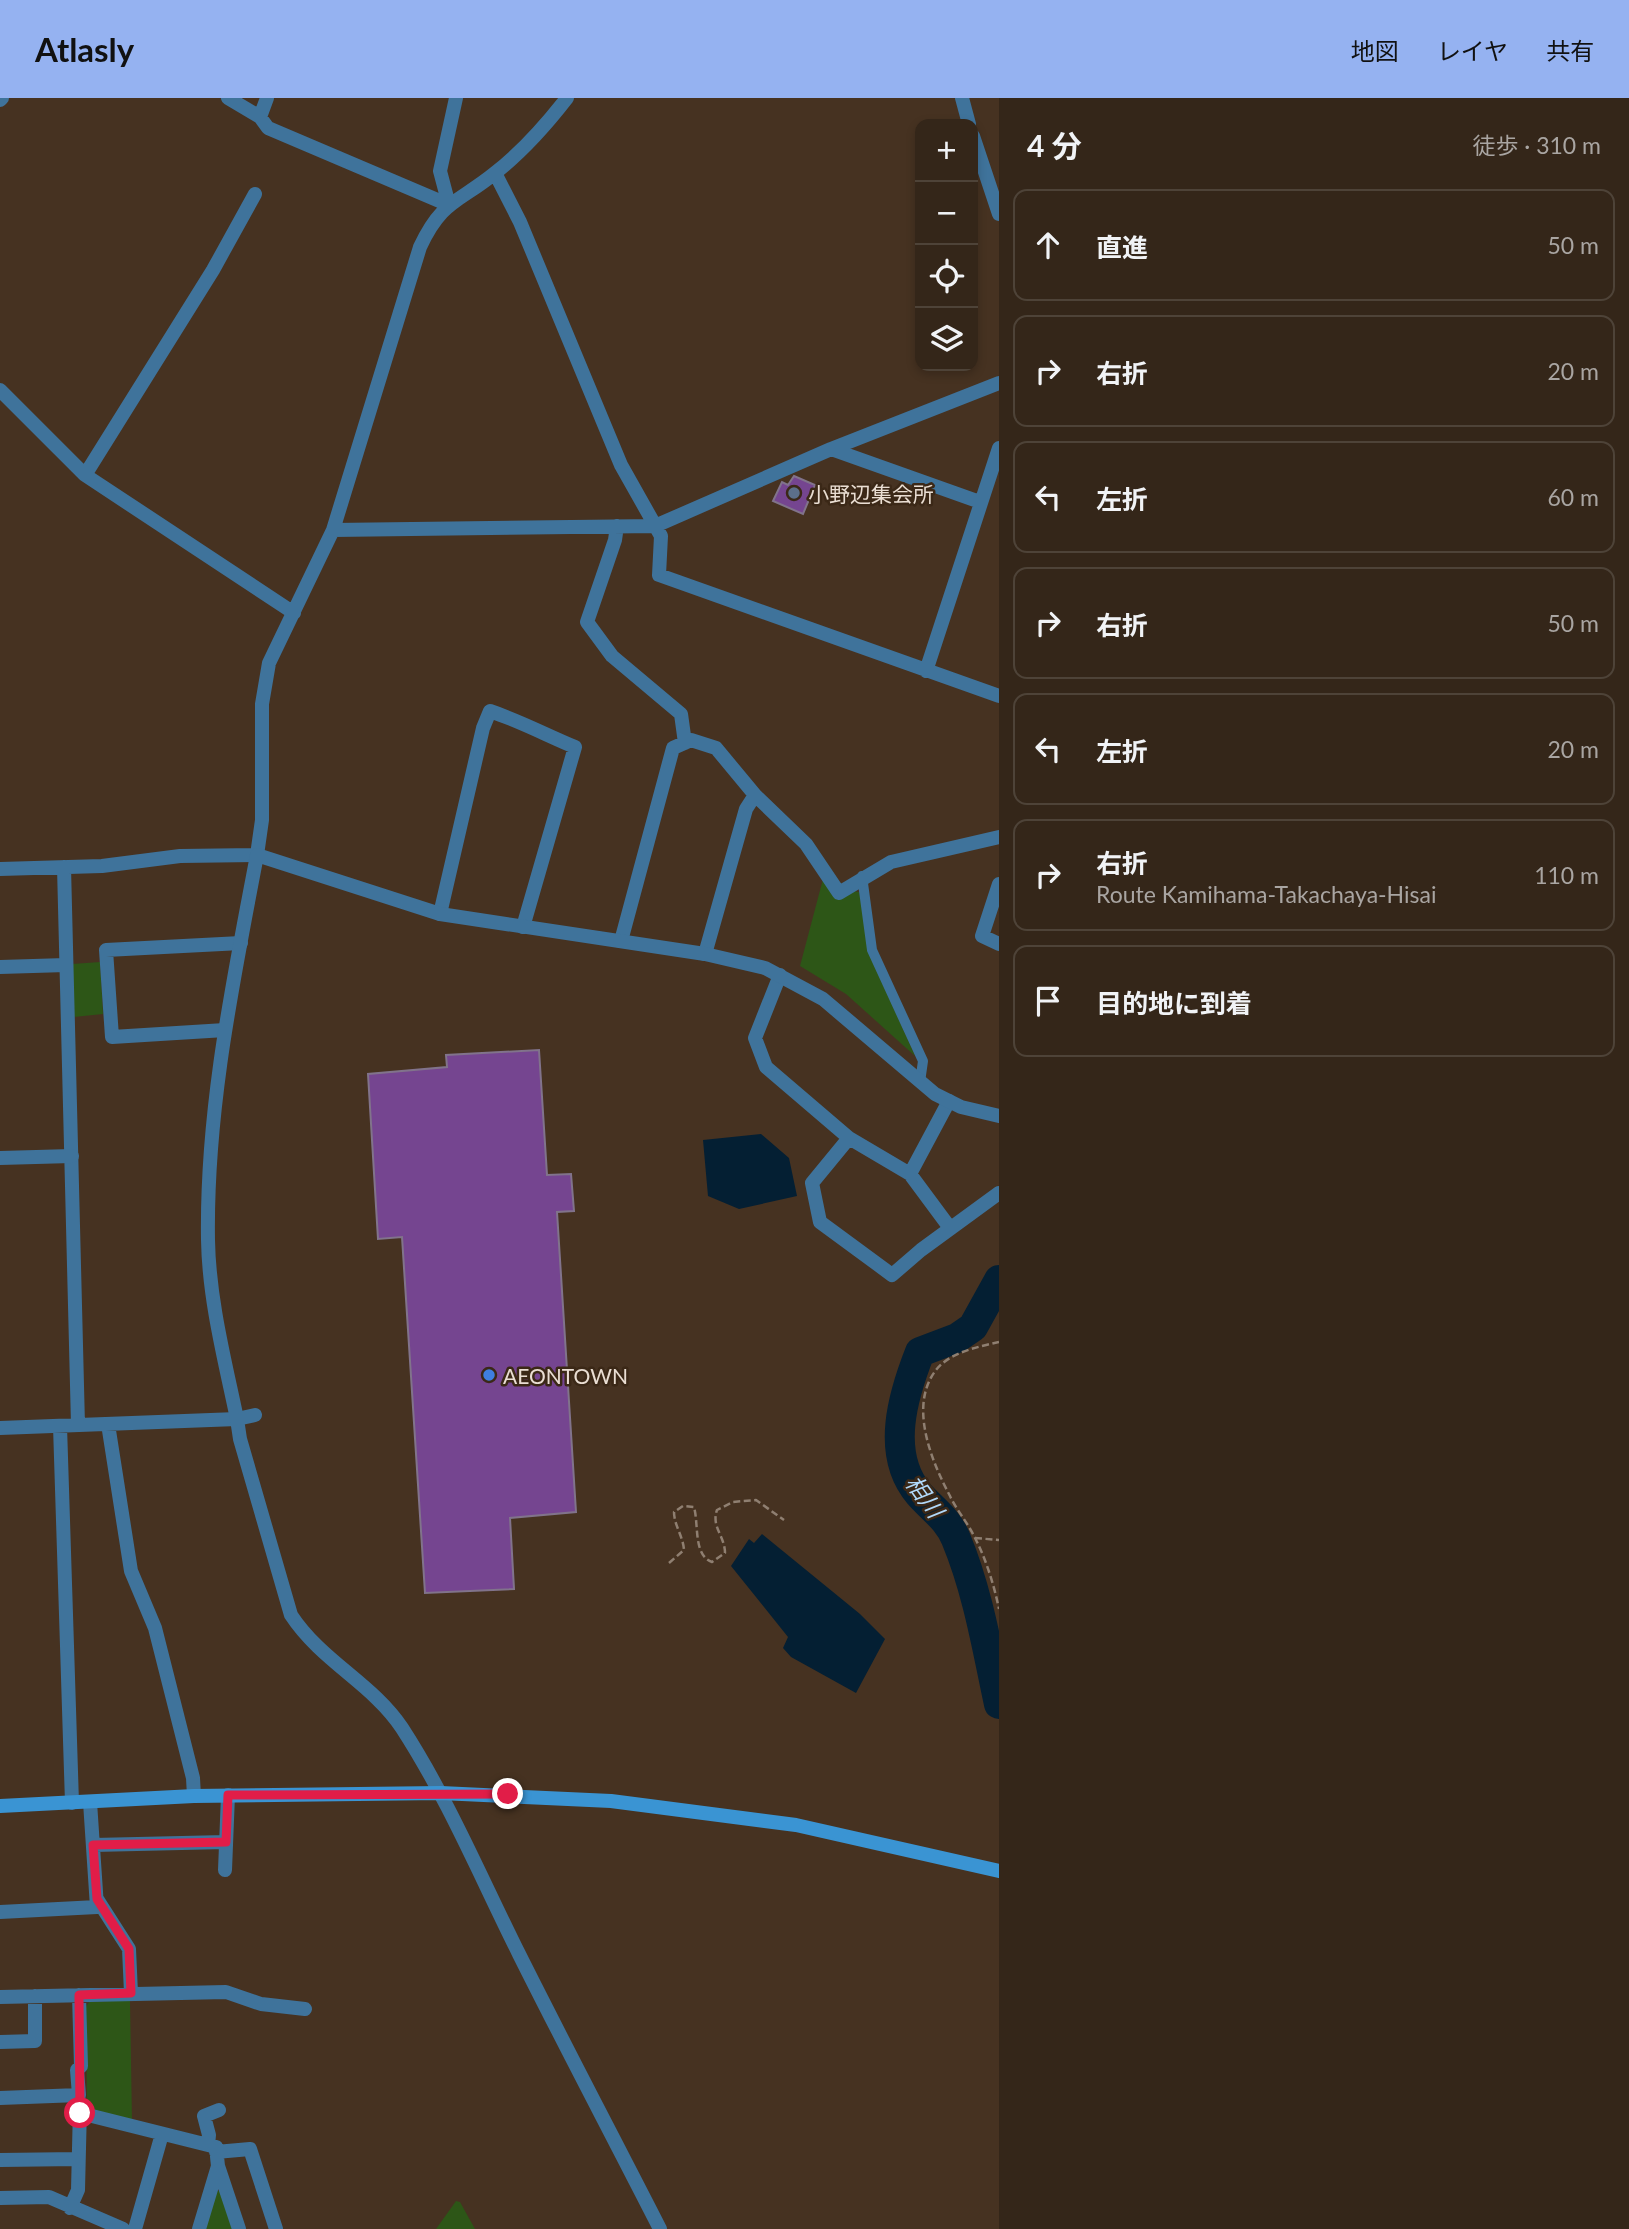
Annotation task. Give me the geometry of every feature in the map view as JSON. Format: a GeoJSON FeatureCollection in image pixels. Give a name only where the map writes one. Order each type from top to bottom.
{"type":"FeatureCollection","features":[{"type":"Feature","properties":{"kind":"main road"},"geometry":{"type":"LineString","coordinates":[[0,1806],[228,1795],[521,1795],[679,1808],[796,1825],[999,1871]]}},
{"type":"Feature","properties":{"kind":"street"},"geometry":{"type":"LineString","coordinates":[[229,98],[260,117],[268,128],[449,205]]}},
{"type":"Feature","properties":{"kind":"street"},"geometry":{"type":"LineString","coordinates":[[260,117],[267,98]]}},
{"type":"Feature","properties":{"kind":"street"},"geometry":{"type":"LineString","coordinates":[[449,205],[440,171],[456,98]]}},
{"type":"Feature","properties":{"kind":"street"},"geometry":{"type":"LineString","coordinates":[[567,98],[552,118],[495,173],[433,219],[420,247],[333,530],[273,652],[262,704],[262,820],[215,1099],[208,1241],[211,1278],[237,1419],[291,1615],[305,1636],[326,1658],[392,1714],[441,1793],[660,2229]]}},
{"type":"Feature","properties":{"kind":"street"},"geometry":{"type":"LineString","coordinates":[[962,98],[968,119]]}},
{"type":"Feature","properties":{"kind":"street"},"geometry":{"type":"LineString","coordinates":[[978,153],[999,214]]}},
{"type":"Feature","properties":{"kind":"street"},"geometry":{"type":"LineString","coordinates":[[495,173],[520,222],[621,465],[661,536],[659,575],[999,696]]}},
{"type":"Feature","properties":{"kind":"street"},"geometry":{"type":"LineString","coordinates":[[85,475],[213,270],[255,194]]}},
{"type":"Feature","properties":{"kind":"street"},"geometry":{"type":"LineString","coordinates":[[333,530],[655,526],[831,449],[999,383]]}},
{"type":"Feature","properties":{"kind":"street"},"geometry":{"type":"LineString","coordinates":[[0,390],[85,475],[294,613]]}},
{"type":"Feature","properties":{"kind":"street"},"geometry":{"type":"LineString","coordinates":[[926,671],[979,502],[994,481],[999,448]]}},
{"type":"Feature","properties":{"kind":"street"},"geometry":{"type":"LineString","coordinates":[[831,449],[979,502]]}},
{"type":"Feature","properties":{"kind":"street"},"geometry":{"type":"LineString","coordinates":[[617,526],[615,540],[587,622],[612,656],[681,714],[685,743]]}},
{"type":"Feature","properties":{"kind":"street"},"geometry":{"type":"LineString","coordinates":[[440,914],[483,728],[490,711],[524,722],[533,729],[575,747],[523,927]]}},
{"type":"Feature","properties":{"kind":"street"},"geometry":{"type":"LineString","coordinates":[[621,941],[673,748],[691,740],[716,748],[755,795],[806,844],[839,893],[862,876],[891,862],[999,837]]}},
{"type":"Feature","properties":{"kind":"street"},"geometry":{"type":"LineString","coordinates":[[705,954],[746,809],[755,795]]}},
{"type":"Feature","properties":{"kind":"street"},"geometry":{"type":"LineString","coordinates":[[0,869],[64,867],[180,856],[257,855],[440,914],[744,961],[780,975],[830,1004],[920,1082],[949,1101],[999,1116]]}},
{"type":"Feature","properties":{"kind":"street"},"geometry":{"type":"LineString","coordinates":[[64,867],[78,1425]]}},
{"type":"Feature","properties":{"kind":"street"},"geometry":{"type":"LineString","coordinates":[[999,884],[982,936],[999,944]]}},
{"type":"Feature","properties":{"kind":"street"},"geometry":{"type":"LineString","coordinates":[[226,1030],[112,1037],[106,950],[241,943]]}},
{"type":"Feature","properties":{"kind":"street"},"geometry":{"type":"LineString","coordinates":[[0,967],[66,965]]}},
{"type":"Feature","properties":{"kind":"street"},"geometry":{"type":"LineString","coordinates":[[780,975],[755,1038],[766,1067],[849,1138],[910,1174],[950,1228]]}},
{"type":"Feature","properties":{"kind":"street"},"geometry":{"type":"LineString","coordinates":[[910,1174],[949,1101]]}},
{"type":"Feature","properties":{"kind":"street"},"geometry":{"type":"LineString","coordinates":[[849,1138],[813,1183],[820,1222],[892,1275],[999,1193]]}},
{"type":"Feature","properties":{"kind":"street"},"geometry":{"type":"LineString","coordinates":[[0,1158],[72,1156]]}},
{"type":"Feature","properties":{"kind":"street"},"geometry":{"type":"LineString","coordinates":[[0,1428],[237,1419],[255,1415]]}},
{"type":"Feature","properties":{"kind":"street"},"geometry":{"type":"LineString","coordinates":[[108,1424],[131,1572],[156,1632],[193,1778],[194,1796]]}},
{"type":"Feature","properties":{"kind":"street"},"geometry":{"type":"LineString","coordinates":[[60,1426],[72,1803]]}},
{"type":"Feature","properties":{"kind":"street"},"geometry":{"type":"LineString","coordinates":[[225,1870],[228,1795]]}},
{"type":"Feature","properties":{"kind":"street"},"geometry":{"type":"LineString","coordinates":[[0,1912],[97,1907],[90,1802]]}},
{"type":"Feature","properties":{"kind":"street"},"geometry":{"type":"LineString","coordinates":[[93,1845],[226,1842]]}},
{"type":"Feature","properties":{"kind":"street"},"geometry":{"type":"LineString","coordinates":[[97,1899],[129,1949],[131,1993]]}},
{"type":"Feature","properties":{"kind":"street"},"geometry":{"type":"LineString","coordinates":[[0,1997],[226,1992],[261,2004],[305,2008]]}},
{"type":"Feature","properties":{"kind":"street"},"geometry":{"type":"LineString","coordinates":[[70,2208],[78,2190],[80,2113],[77,2070],[81,2066],[79,1995]]}},
{"type":"Feature","properties":{"kind":"street"},"geometry":{"type":"LineString","coordinates":[[0,2042],[35,2041],[35,1996]]}},
{"type":"Feature","properties":{"kind":"street"},"geometry":{"type":"LineString","coordinates":[[0,2098],[79,2095]]}},
{"type":"Feature","properties":{"kind":"street"},"geometry":{"type":"LineString","coordinates":[[219,2110],[204,2116],[239,2229]]}},
{"type":"Feature","properties":{"kind":"street"},"geometry":{"type":"LineString","coordinates":[[80,2113],[162,2134],[214,2154],[250,2149],[276,2229]]}},
{"type":"Feature","properties":{"kind":"street"},"geometry":{"type":"LineString","coordinates":[[135,2229],[162,2134]]}},
{"type":"Feature","properties":{"kind":"street"},"geometry":{"type":"LineString","coordinates":[[199,2229],[214,2154]]}},
{"type":"Feature","properties":{"kind":"street"},"geometry":{"type":"LineString","coordinates":[[0,2160],[78,2159]]}},
{"type":"Feature","properties":{"kind":"street"},"geometry":{"type":"LineString","coordinates":[[0,2198],[49,2197],[123,2229]]}},
{"type":"Feature","properties":{"kind":"lane"},"geometry":{"type":"LineString","coordinates":[[862,876],[872,950],[923,1061],[920,1082]]}},
{"type":"Feature","properties":{"kind":"path"},"geometry":{"type":"LineString","coordinates":[[999,1342],[952,1357],[937,1368],[929,1382],[925,1402],[925,1426],[931,1455],[951,1499],[975,1538],[999,1608]]}},
{"type":"Feature","properties":{"kind":"path"},"geometry":{"type":"LineString","coordinates":[[669,1563],[684,1550],[682,1534],[674,1520],[674,1512],[683,1506],[694,1507],[700,1550],[703,1558],[712,1563],[725,1553],[724,1542],[715,1523],[717,1510],[724,1506],[757,1500],[784,1520]]}},
{"type":"Feature","properties":{"kind":"path"},"geometry":{"type":"LineString","coordinates":[[975,1538],[999,1539]]}},
{"type":"Feature","properties":{"kind":"green space"},"geometry":{"type":"Polygon","coordinates":[[[823,879],[838,900],[853,891],[859,892],[877,970],[915,1056],[846,994],[800,966],[823,879]]]}},
{"type":"Feature","properties":{"kind":"green space"},"geometry":{"type":"Polygon","coordinates":[[[100,962],[103,1014],[74,1017],[72,964],[100,962]]]}},
{"type":"Feature","properties":{"kind":"green space"},"geometry":{"type":"Polygon","coordinates":[[[130,2000],[132,2121],[92,2111],[87,2105],[86,2007],[89,2002],[130,2000]]]}},
{"type":"Feature","properties":{"kind":"green space"},"geometry":{"type":"Polygon","coordinates":[[[216,2191],[221,2191],[233,2229],[205,2229],[216,2191]]]}},
{"type":"Feature","properties":{"kind":"green space"},"geometry":{"type":"Polygon","coordinates":[[[456,2201],[460,2202],[475,2229],[436,2229],[456,2201]]]}},
{"type":"Feature","properties":{"kind":"water"},"geometry":{"type":"Polygon","coordinates":[[[761,1134],[789,1158],[797,1196],[739,1209],[708,1196],[703,1140],[761,1134]]]}},
{"type":"Feature","properties":{"kind":"water"},"geometry":{"type":"Polygon","coordinates":[[[762,1534],[860,1614],[885,1639],[856,1693],[791,1657],[783,1648],[788,1637],[731,1566],[749,1539],[754,1543],[762,1534]]]}},
{"type":"Feature","properties":{"kind":"building","name":"小野辺集会所"},"geometry":{"type":"Polygon","coordinates":[[[794,476],[815,485],[803,514],[773,501],[782,482],[788,485],[794,476]]]}},
{"type":"Feature","properties":{"kind":"building","name":"AEONTOWN"},"geometry":{"type":"Polygon","coordinates":[[[539,1050],[547,1175],[571,1174],[574,1211],[557,1212],[576,1512],[510,1518],[514,1589],[425,1593],[402,1237],[378,1239],[368,1074],[447,1067],[446,1055],[539,1050]]]}},
{"type":"Feature","properties":{"kind":"waterway","name":"相川"},"geometry":{"type":"LineString","coordinates":[[999,1280],[973,1327],[957,1338],[920,1352],[908,1387],[900,1424],[902,1461],[909,1478],[919,1494],[949,1526],[964,1559],[981,1620],[999,1704]]}},
{"type":"Feature","properties":{"kind":"place","name":"小野辺集会所"},"geometry":{"type":"Point","coordinates":[794,493]}},
{"type":"Feature","properties":{"kind":"place","name":"AEONTOWN"},"geometry":{"type":"Point","coordinates":[489,1375]}},
{"type":"Feature","properties":{"kind":"route"},"geometry":{"type":"LineString","coordinates":[[80,2113],[77,2070],[81,2066],[79,1995],[131,1993],[129,1949],[97,1899],[93,1845],[226,1842],[228,1795],[508,1794]]}}]}
